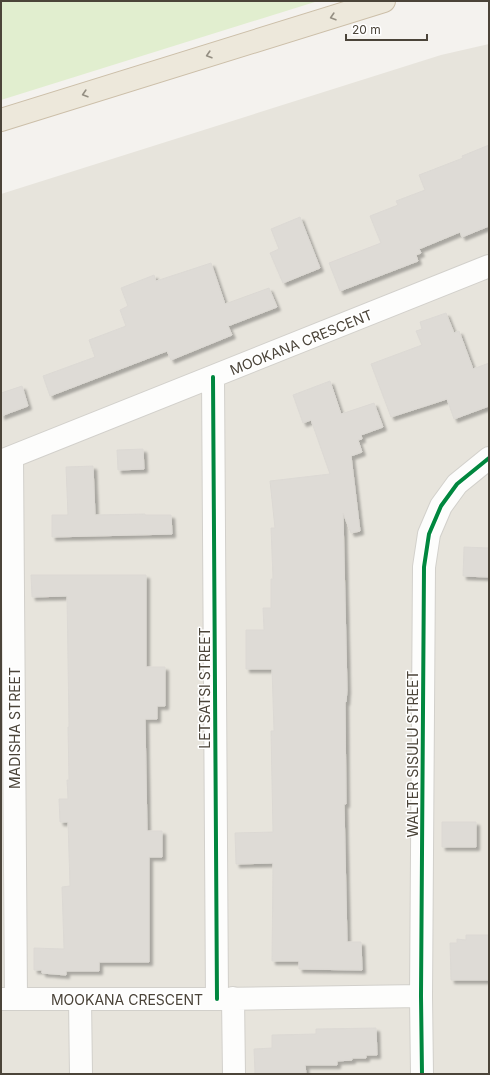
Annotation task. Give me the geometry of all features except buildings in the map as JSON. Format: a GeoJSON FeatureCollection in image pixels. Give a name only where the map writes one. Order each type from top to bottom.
{"type":"FeatureCollection","features":[{"type":"Feature","properties":{"kind":"highway"},"geometry":{"type":"LineString","coordinates":[[1,120],[384,1]]}},
{"type":"Feature","properties":{"kind":"street","name":"MOOKANA CRESCENT"},"geometry":{"type":"LineString","coordinates":[[6,460],[489,266]]}},
{"type":"Feature","properties":{"kind":"street","name":"LETSATSI STREET"},"geometry":{"type":"LineString","coordinates":[[213,377],[225,999],[234,1074]]}},
{"type":"Feature","properties":{"kind":"street","name":"WALTER SISULU STREET"},"geometry":{"type":"LineString","coordinates":[[422,1074],[421,996],[424,568],[429,534],[441,506],[457,484],[489,458]]}},
{"type":"Feature","properties":{"kind":"street","name":"MADISHA STREET"},"geometry":{"type":"LineString","coordinates":[[6,460],[8,999]]}},
{"type":"Feature","properties":{"kind":"street","name":"MOOKANA CRESCENT"},"geometry":{"type":"LineString","coordinates":[[8,999],[225,999],[421,996]]}},
{"type":"Feature","properties":{"kind":"street"},"geometry":{"type":"LineString","coordinates":[[80,998],[81,1074]]}},
{"type":"Feature","properties":{"kind":"shaded area"},"geometry":{"type":"Polygon","coordinates":[[[489,44],[489,1074],[1,1074],[1,194],[441,55],[489,44]]]}},
{"type":"Feature","properties":{"kind":"green space"},"geometry":{"type":"Polygon","coordinates":[[[1,1],[318,1],[1,100],[1,1]]]}},
{"type":"Feature","properties":{"kind":"cycle path"},"geometry":{"type":"LineString","coordinates":[[213,377],[217,999]]}},
{"type":"Feature","properties":{"kind":"cycle path"},"geometry":{"type":"LineString","coordinates":[[422,1074],[421,996],[424,567],[429,534],[441,506],[457,484],[489,458]]}}]}
